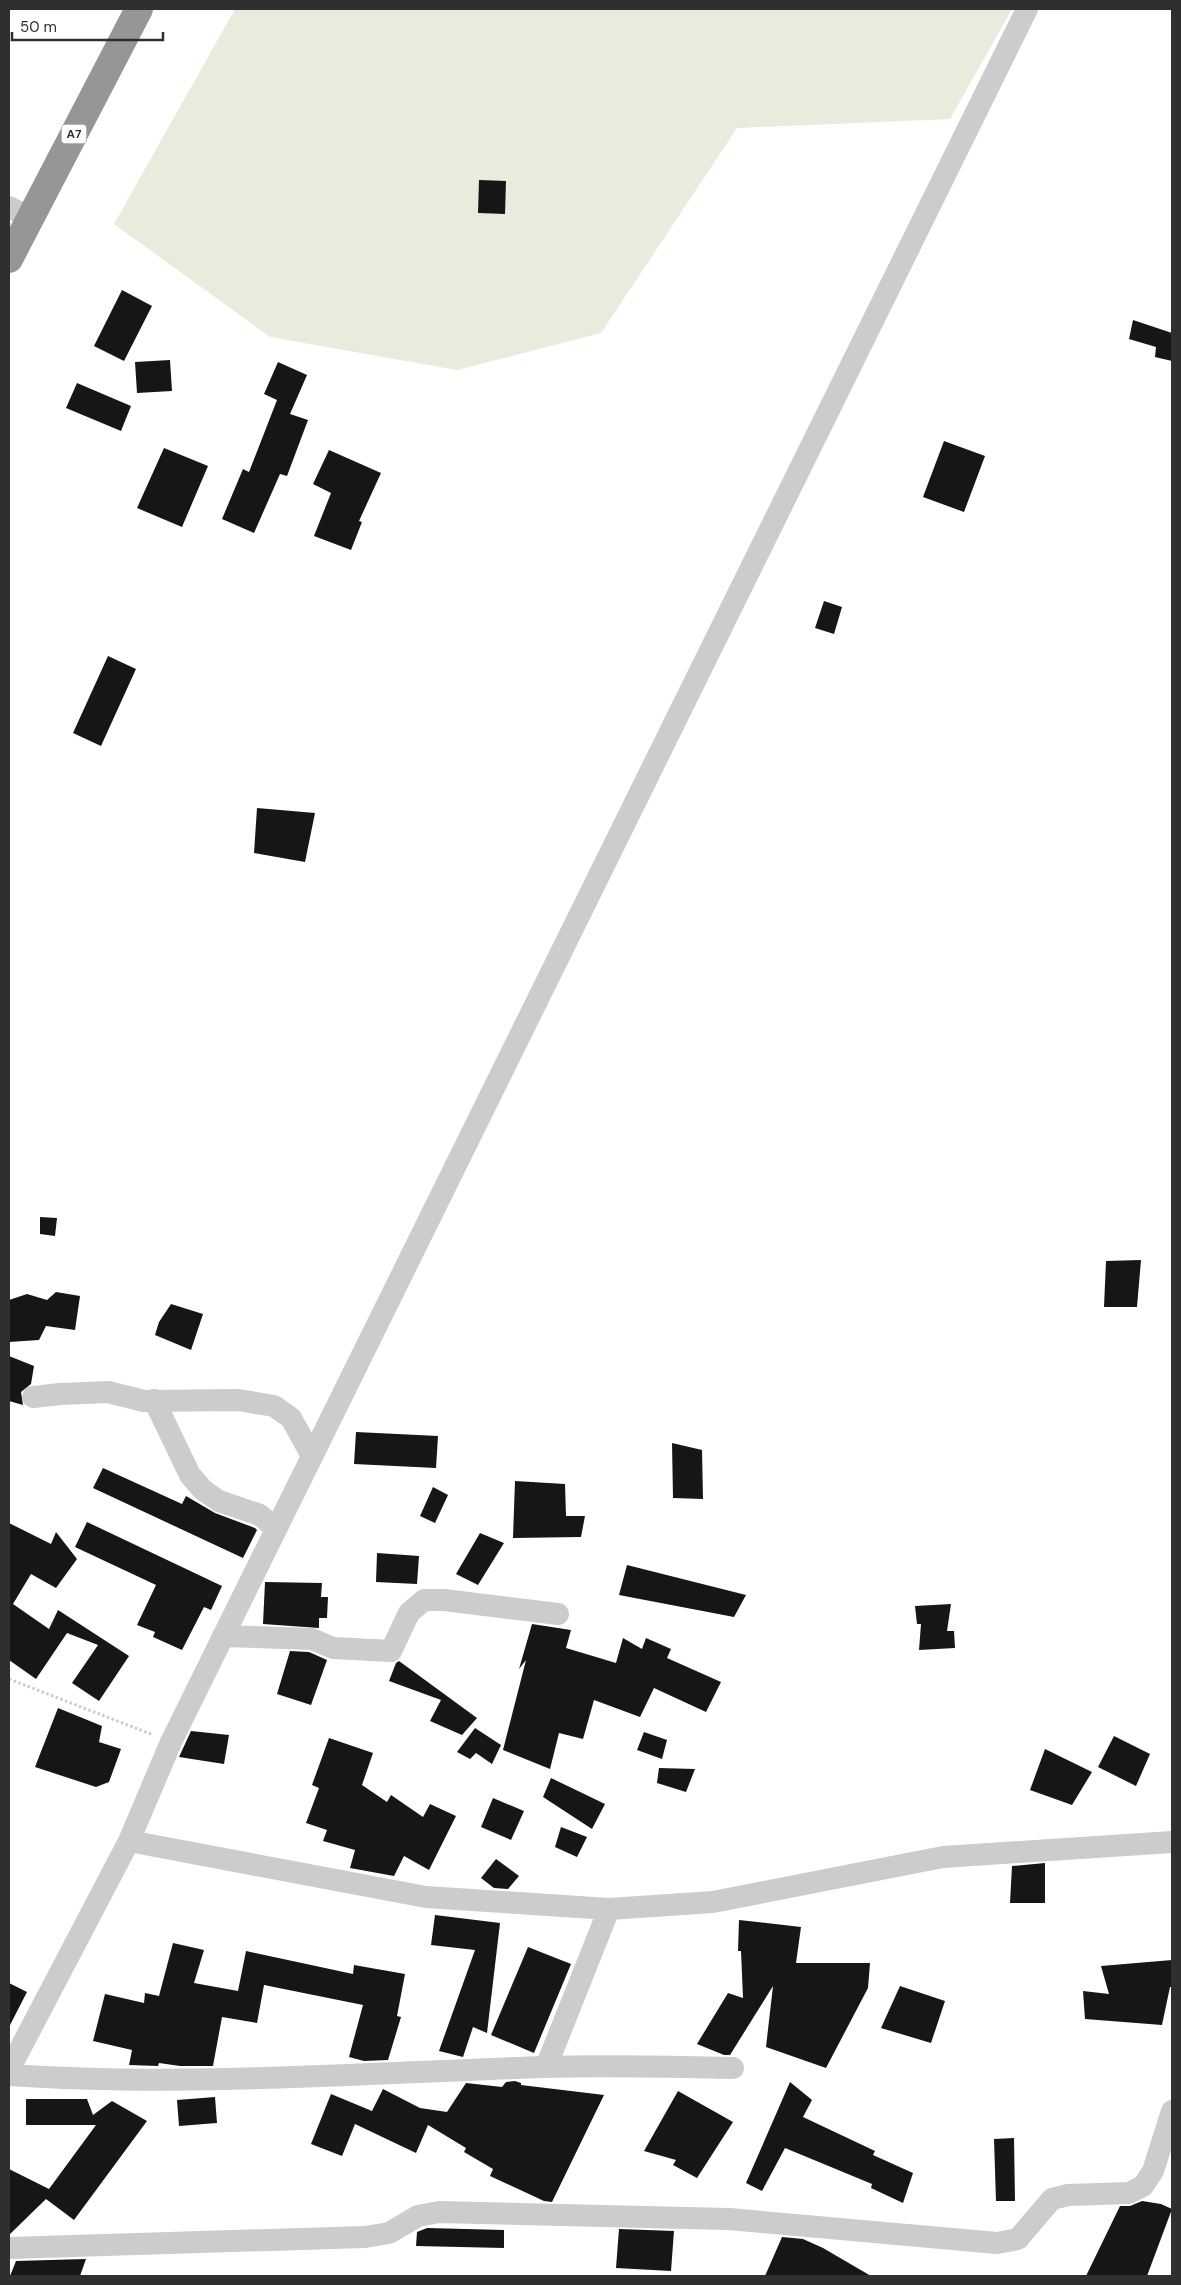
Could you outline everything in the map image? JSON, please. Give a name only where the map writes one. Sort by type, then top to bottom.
[{"type":"highway","name":"A7","points":[[9,259],[19,212],[140,9]]},
{"type":"street","points":[[9,2070],[129,1840],[171,1742],[1027,9]]},
{"type":"street","points":[[32,1397],[108,1392],[144,1401],[238,1400],[274,1406],[292,1418],[312,1456]]},
{"type":"street","points":[[154,1400],[190,1475],[203,1490],[218,1501],[260,1515],[276,1529]]},
{"type":"street","points":[[223,1636],[312,1639],[332,1648],[391,1651],[409,1613],[424,1600],[444,1600],[558,1614]]},
{"type":"street","points":[[129,1840],[426,1897],[609,1909],[713,1902],[943,1857],[1172,1842]]},
{"type":"street","points":[[546,2067],[609,1909]]},
{"type":"street","points":[[9,2075],[92,2080],[326,2076],[546,2067],[733,2068]]},
{"type":"street","points":[[9,2248],[365,2237],[389,2233],[418,2216],[439,2212],[729,2219],[997,2243],[1018,2239],[1052,2199],[1068,2195],[1129,2192],[1143,2186],[1153,2171],[1172,2111]]},
{"type":"path","points":[[9,1679],[171,1742]]},
{"type":"shaded area","points":[[235,9],[1012,9],[950,119],[737,128],[601,333],[457,370],[270,337],[114,224]]},
{"type":"building","points":[[479,180],[506,181],[505,214],[478,213]]},
{"type":"building","points":[[122,290],[152,306],[124,361],[94,346]]},
{"type":"building","points":[[1133,320],[1172,333],[1172,361],[1155,357],[1156,347],[1129,339]]},
{"type":"building","points":[[170,360],[172,391],[137,393],[135,362]]},
{"type":"building","points":[[278,362],[307,375],[290,414],[308,420],[287,476],[280,474],[254,533],[222,519],[243,469],[249,472],[277,400],[264,394]]},
{"type":"building","points":[[77,383],[131,406],[121,431],[66,408]]},
{"type":"building","points":[[944,441],[985,456],[964,512],[923,497]]},
{"type":"building","points":[[164,448],[208,466],[182,527],[137,508]]},
{"type":"building","points":[[329,450],[381,473],[359,521],[362,522],[351,550],[314,536],[331,493],[313,484]]},
{"type":"building","points":[[824,601],[842,607],[834,634],[815,628]]},
{"type":"building","points":[[108,656],[136,669],[101,746],[73,733]]},
{"type":"building","points":[[257,808],[315,813],[305,862],[254,853]]},
{"type":"building","points":[[40,1217],[57,1218],[55,1236],[40,1234]]},
{"type":"building","points":[[1141,1260],[1137,1307],[1104,1307],[1106,1261]]},
{"type":"building","points":[[56,1292],[80,1296],[75,1330],[46,1326],[39,1340],[9,1342],[9,1300],[27,1294],[47,1300]]},
{"type":"building","points":[[171,1304],[203,1314],[191,1350],[155,1335],[159,1322]]},
{"type":"building","points":[[9,1356],[34,1366],[31,1384],[21,1392],[23,1405],[9,1401]]},
{"type":"building","points":[[356,1432],[438,1436],[436,1468],[354,1464]]},
{"type":"building","points":[[672,1443],[702,1450],[703,1499],[673,1498]]},
{"type":"building","points":[[103,1468],[182,1504],[186,1496],[215,1513],[255,1528],[257,1530],[243,1558],[93,1488]]},
{"type":"building","points":[[515,1481],[565,1484],[566,1516],[585,1516],[581,1537],[513,1538]]},
{"type":"building","points":[[433,1487],[448,1495],[435,1523],[420,1516]]},
{"type":"building","points":[[87,1522],[222,1586],[211,1610],[204,1607],[182,1650],[153,1637],[155,1632],[137,1625],[156,1585],[75,1547]]},
{"type":"building","points":[[9,1523],[51,1544],[56,1532],[77,1559],[56,1588],[31,1574],[13,1604],[49,1629],[58,1610],[129,1656],[99,1701],[72,1683],[98,1645],[67,1633],[36,1679],[9,1660]]},
{"type":"building","points":[[480,1533],[504,1543],[478,1585],[456,1574]]},
{"type":"building","points":[[377,1553],[419,1556],[417,1584],[376,1582]]},
{"type":"building","points":[[627,1565],[746,1595],[734,1617],[619,1595]]},
{"type":"building","points":[[265,1582],[322,1583],[321,1597],[328,1597],[327,1618],[319,1618],[319,1628],[263,1624]]},
{"type":"building","points":[[951,1604],[947,1631],[954,1631],[955,1648],[919,1650],[921,1624],[917,1624],[915,1606]]},
{"type":"building","points":[[532,1624],[571,1630],[566,1648],[616,1663],[623,1638],[642,1649],[646,1638],[671,1649],[667,1658],[721,1682],[706,1712],[654,1688],[640,1717],[594,1700],[583,1739],[559,1733],[550,1769],[503,1750],[526,1660],[519,1669]]},
{"type":"building","points":[[290,1651],[309,1652],[327,1660],[311,1705],[277,1694]]},
{"type":"building","points":[[399,1661],[477,1718],[462,1735],[430,1721],[441,1700],[389,1681],[396,1663]]},
{"type":"building","points":[[58,1708],[102,1726],[99,1742],[121,1749],[109,1782],[96,1787],[35,1767]]},
{"type":"building","points":[[475,1728],[501,1745],[492,1764],[476,1753],[470,1759],[457,1752]]},
{"type":"building","points":[[191,1731],[229,1735],[224,1764],[179,1757]]},
{"type":"building","points":[[644,1732],[667,1740],[662,1759],[637,1750]]},
{"type":"building","points":[[1114,1736],[1150,1754],[1136,1786],[1098,1767]]},
{"type":"building","points":[[329,1738],[373,1753],[362,1785],[387,1802],[391,1795],[423,1817],[430,1804],[456,1816],[429,1870],[404,1856],[394,1876],[350,1868],[355,1850],[323,1841],[327,1830],[306,1823],[319,1788],[312,1785]]},
{"type":"building","points":[[1045,1749],[1092,1772],[1072,1805],[1030,1790]]},
{"type":"building","points":[[659,1768],[695,1769],[686,1792],[657,1783]]},
{"type":"building","points":[[551,1778],[605,1804],[592,1829],[543,1797]]},
{"type":"building","points":[[493,1798],[524,1811],[511,1840],[481,1827]]},
{"type":"building","points":[[561,1827],[587,1837],[577,1857],[555,1847]]},
{"type":"building","points":[[496,1859],[519,1876],[508,1889],[494,1888],[481,1878]]},
{"type":"building","points":[[1045,1863],[1045,1903],[1010,1903],[1012,1866]]},
{"type":"building","points":[[435,1915],[500,1923],[487,2033],[473,2027],[463,2057],[439,2051],[475,1950],[431,1945]]},
{"type":"building","points":[[739,1920],[801,1927],[796,1963],[870,1963],[868,1988],[826,2068],[766,2047],[773,1986],[730,2055],[724,2055],[697,2044],[728,1993],[743,1998],[741,1951],[738,1951]]},
{"type":"building","points":[[173,1943],[204,1950],[194,1983],[238,1991],[246,1951],[353,1974],[354,1965],[405,1974],[397,2016],[401,2017],[388,2060],[364,2061],[349,2057],[363,2005],[264,1985],[257,2023],[222,2017],[213,2066],[180,2066],[159,2063],[158,2066],[129,2065],[132,2050],[93,2041],[105,1994],[144,2003],[145,1993],[159,1996]]},
{"type":"building","points":[[528,1947],[571,1964],[534,2053],[491,2035]]},
{"type":"building","points":[[1172,1960],[1172,1987],[1170,1987],[1162,2025],[1085,2019],[1083,1991],[1109,1994],[1101,1966]]},
{"type":"building","points":[[9,1983],[27,1992],[9,2027]]},
{"type":"building","points":[[900,1986],[945,2001],[931,2043],[881,2028]]},
{"type":"building","points":[[515,2081],[521,2083],[521,2085],[604,2095],[552,2202],[544,2201],[490,2176],[493,2169],[464,2152],[466,2148],[428,2125],[416,2153],[355,2124],[342,2156],[311,2144],[331,2094],[372,2111],[383,2089],[420,2108],[447,2112],[466,2083],[502,2087],[506,2082]]},
{"type":"building","points":[[790,2082],[812,2100],[803,2117],[875,2151],[873,2155],[913,2173],[903,2203],[871,2188],[872,2184],[785,2148],[762,2191],[746,2183]]},
{"type":"building","points":[[678,2091],[733,2122],[697,2178],[673,2165],[676,2160],[644,2151]]},
{"type":"building","points":[[215,2097],[217,2123],[179,2126],[177,2100]]},
{"type":"building","points":[[26,2099],[87,2099],[93,2115],[112,2101],[147,2121],[74,2220],[46,2199],[9,2235],[9,2169],[49,2189],[96,2125],[26,2125]]},
{"type":"building","points":[[1014,2138],[1015,2201],[996,2201],[994,2139]]},
{"type":"building","points":[[1142,2201],[1161,2204],[1172,2209],[1147,2276],[1086,2276],[1120,2206],[1130,2206]]},
{"type":"building","points":[[427,2228],[504,2230],[504,2248],[416,2246],[417,2232]]},
{"type":"building","points":[[619,2229],[674,2231],[671,2271],[616,2268]]},
{"type":"building","points":[[782,2237],[803,2239],[823,2248],[871,2276],[765,2276]]},
{"type":"building","points":[[86,2259],[80,2276],[10,2276],[16,2261]]}]
